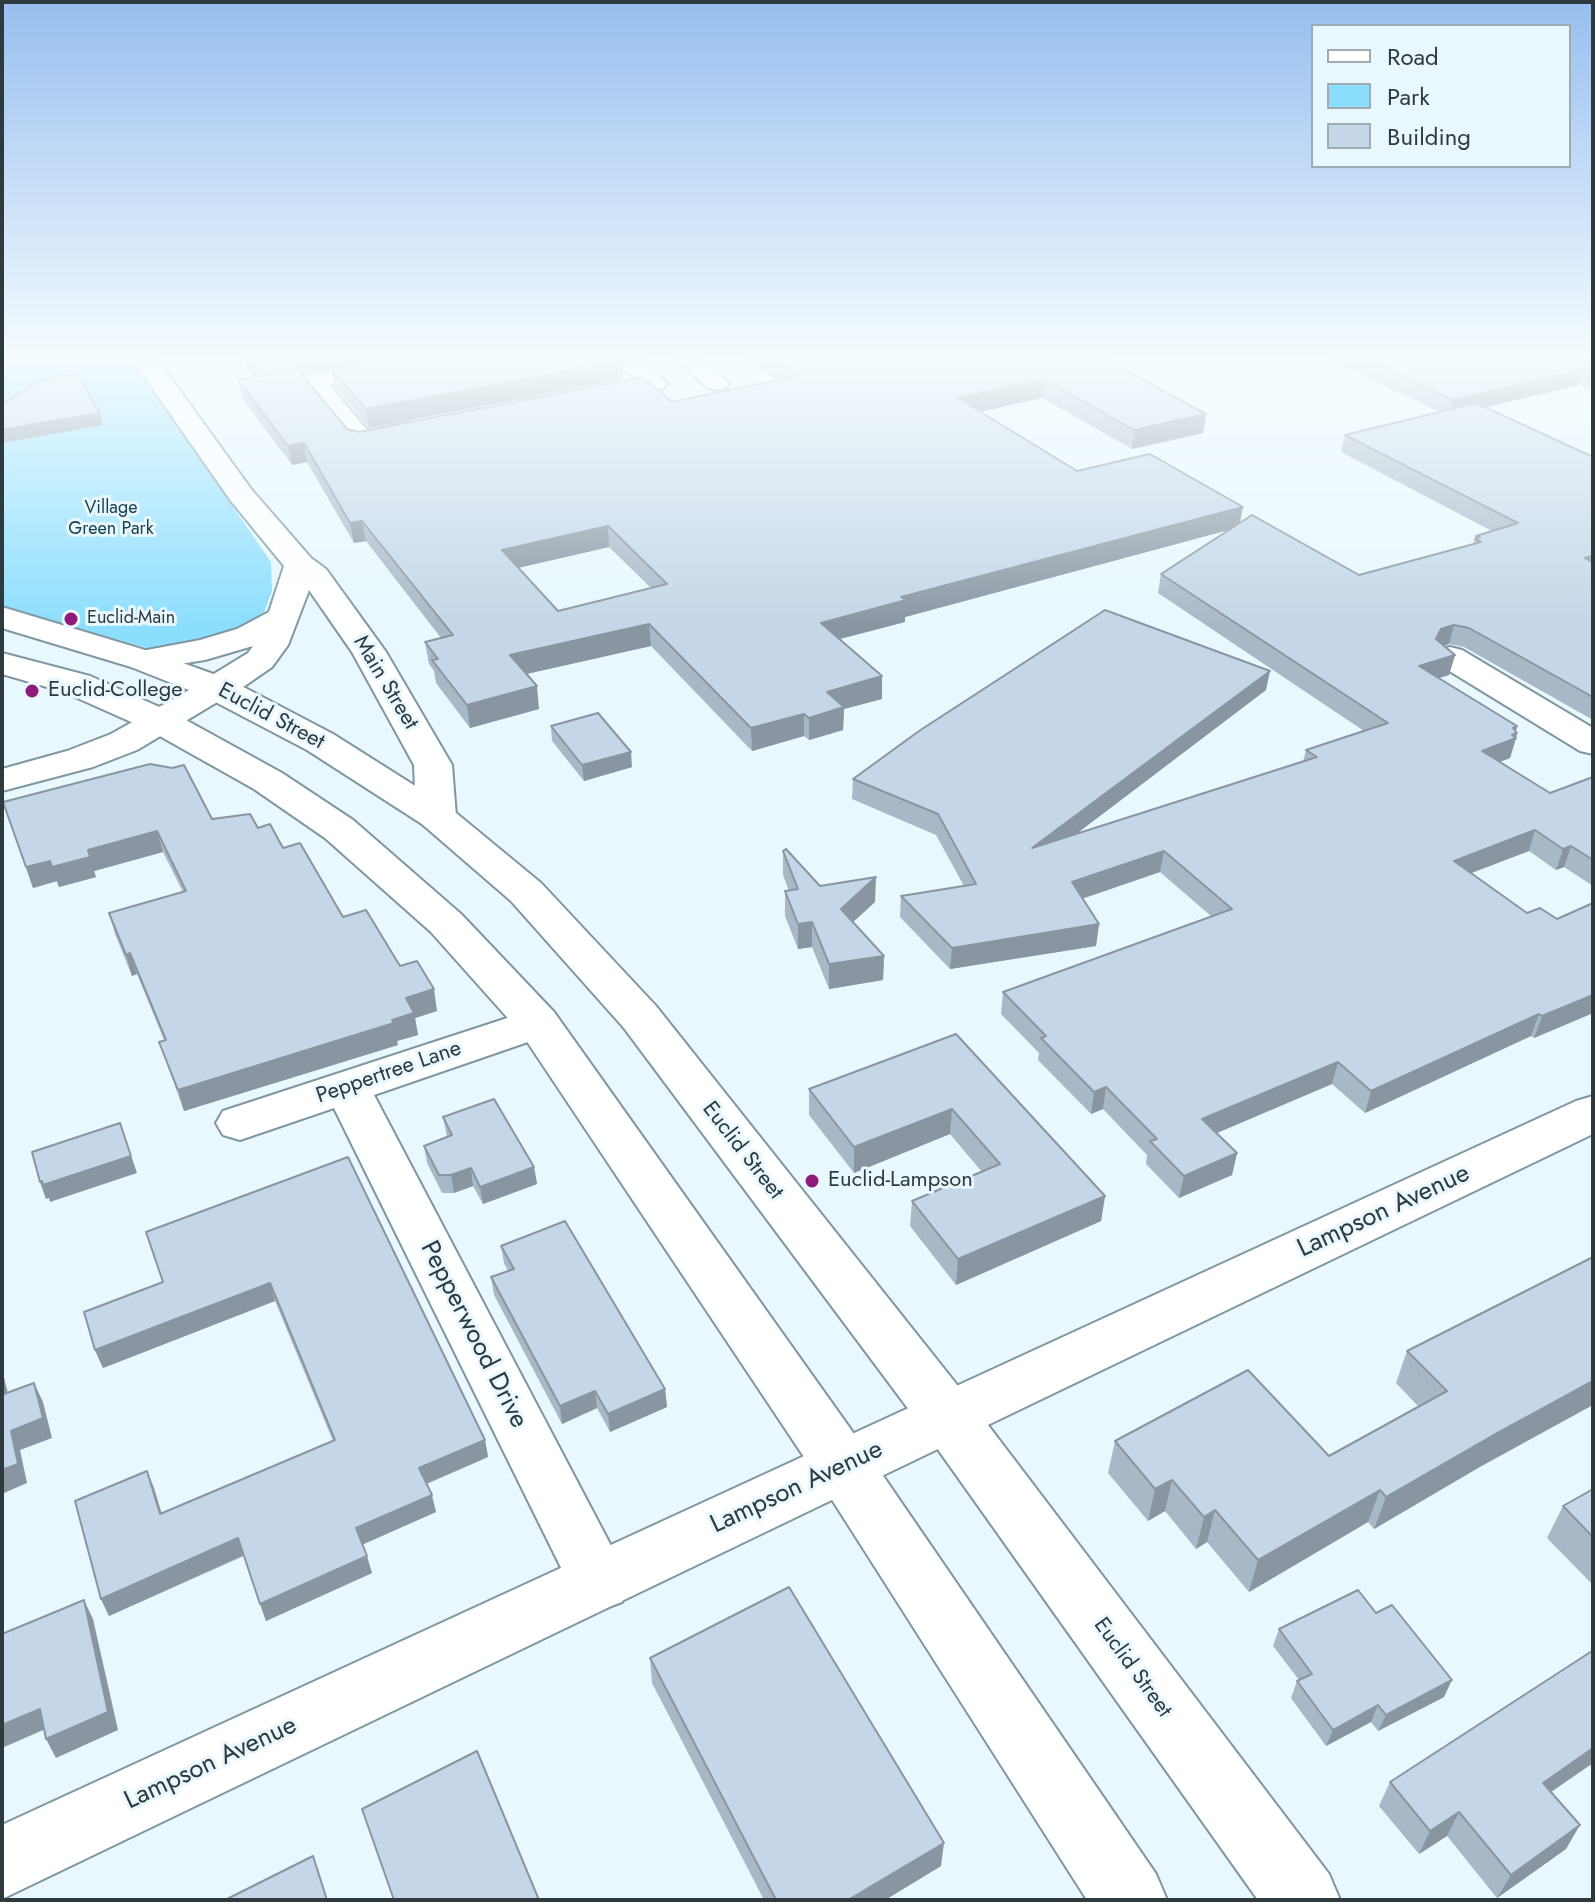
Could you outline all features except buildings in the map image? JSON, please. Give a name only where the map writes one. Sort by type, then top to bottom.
[{"type":"main road","name":"Main Street","points":[[209,448],[241,495],[300,565],[315,576],[369,652],[433,765],[436,816]]},
{"type":"main road","points":[[217,688],[260,660],[284,617],[300,565]]},
{"type":"main road","name":"Euclid Street","points":[[2,617],[143,660],[217,688],[320,742],[436,816],[526,892],[640,1017],[948,1417],[1303,1900]]},
{"type":"main road","points":[[143,660],[205,650],[249,636],[284,617]]},
{"type":"main road","points":[[2,663],[77,684],[162,722],[268,781],[339,829],[446,923],[538,1023],[843,1466],[1130,1900]]},
{"type":"main road","name":"Lampson Avenue","points":[[2,1863],[1593,1113]]},
{"type":"street","points":[[1450,657],[1593,743]]},
{"type":"street","points":[[2,780],[80,759],[124,742],[217,688]]},
{"type":"street","name":"Peppertree Lane","points":[[240,1123],[538,1023]]},
{"type":"street","name":"Pepperwood Drive","points":[[347,1087],[600,1582]]},
{"type":"green space","name":"Village Green Park","points":[[2,448],[192,448],[271,562],[272,591],[263,615],[225,636],[154,650],[2,606]]},
{"type":"place","name":"Euclid-Main","points":[[71,619]]},
{"type":"place","name":"Euclid-College","points":[[32,691]]},
{"type":"place","name":"Euclid-Lampson","points":[[812,1181]]}]
